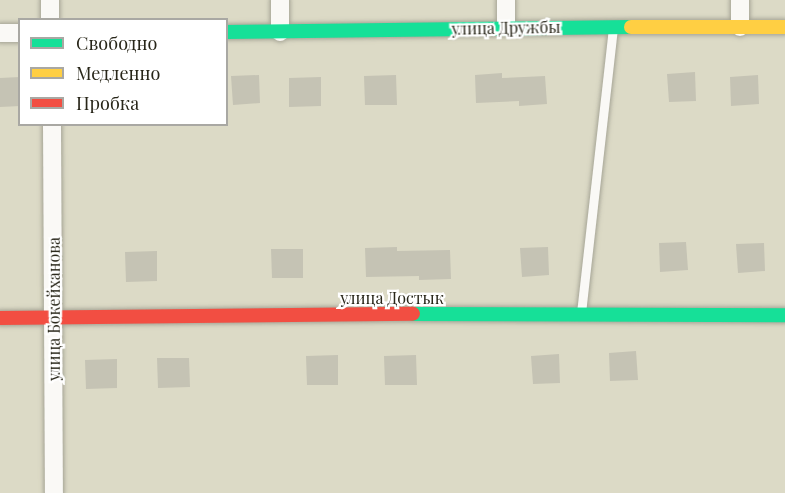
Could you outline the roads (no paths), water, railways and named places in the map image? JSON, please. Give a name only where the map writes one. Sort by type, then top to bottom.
[{"type":"street","points":[[50,0],[51,18]]},
{"type":"street","points":[[280,0],[280,32]]},
{"type":"street","points":[[506,0],[506,27]]},
{"type":"street","points":[[740,0],[740,27]]},
{"type":"street","name":"улица Дружбы","points":[[228,32],[506,27],[785,27]]},
{"type":"street","points":[[0,33],[18,33]]},
{"type":"street","name":"улица Бокейханова","points":[[52,126],[55,317],[54,493]]},
{"type":"street","name":"улица Достык","points":[[0,318],[581,313],[785,315]]},
{"type":"lane","points":[[581,313],[613,27]]}]
